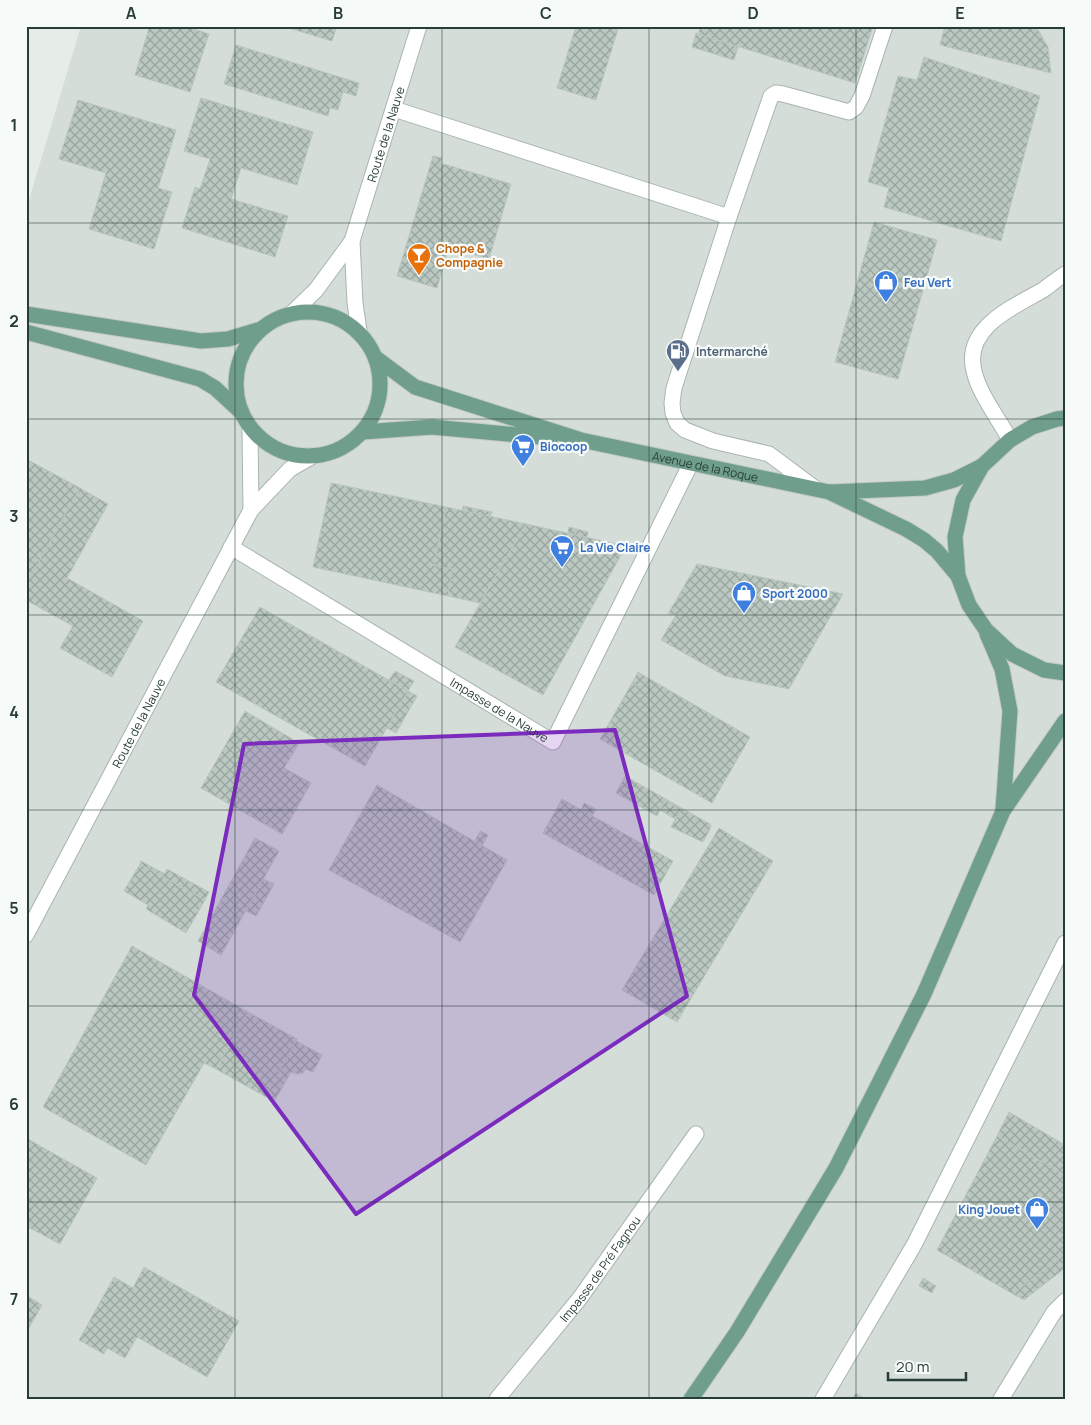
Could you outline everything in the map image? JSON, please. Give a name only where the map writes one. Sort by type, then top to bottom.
[{"type":"main road","points":[[26,314],[201,341],[228,339],[258,330],[274,319],[292,313],[316,312],[339,318],[359,331],[369,344],[376,358],[381,377],[380,397],[374,416],[364,432],[348,445],[330,454],[311,457],[288,454],[267,444],[250,428],[241,412],[236,390],[237,368],[245,348],[258,330]]},
{"type":"main road","points":[[26,332],[200,379],[215,388],[241,412]]},
{"type":"main road","points":[[376,358],[415,387],[581,440]]},
{"type":"main road","points":[[822,491],[925,488],[954,480],[982,466],[1010,440],[1032,426],[1062,416]]},
{"type":"main road","points":[[364,432],[432,427],[581,440]]},
{"type":"main road","name":"Avenue de la Roque","points":[[581,440],[822,491]]},
{"type":"main road","points":[[982,466],[963,500],[955,537],[958,576],[969,605],[986,630],[1002,669],[1010,711],[1003,811]]},
{"type":"main road","points":[[822,491],[906,529],[924,540],[937,551],[958,576]]},
{"type":"main road","points":[[986,630],[1012,654],[1044,670],[1065,673]]},
{"type":"main road","points":[[692,1399],[737,1332],[836,1168],[924,994],[1003,811],[1065,721]]},
{"type":"street","name":"Route de la Nauve","points":[[352,241],[420,26]]},
{"type":"street","points":[[822,491],[769,454],[713,441],[685,430],[677,423],[672,413],[673,396],[678,372],[771,96],[776,93],[783,94],[849,112],[856,107],[862,96],[884,26]]},
{"type":"street","points":[[394,108],[729,217]]},
{"type":"street","points":[[292,313],[316,290],[352,241]]},
{"type":"street","points":[[352,241],[355,303],[359,331]]},
{"type":"street","points":[[1010,440],[980,387],[974,371],[973,353],[978,340],[997,316],[1013,305],[1044,289],[1065,274]]},
{"type":"street","name":"Route de la Nauve","points":[[250,428],[250,510]]},
{"type":"street","name":"Route de la Nauve","points":[[26,936],[250,510],[290,469],[311,457]]},
{"type":"street","name":"Impasse de la Nauve","points":[[231,547],[553,742],[691,463]]},
{"type":"street","points":[[823,1399],[914,1245],[1065,942]]},
{"type":"street","name":"Impasse de Pré Fagnou","points":[[497,1399],[580,1298],[696,1134]]},
{"type":"street","points":[[1001,1399],[1054,1312],[1065,1301]]},
{"type":"highlighted area","points":[[615,730],[687,996],[356,1214],[194,995],[244,744]]},
{"type":"shaded area","points":[[81,26],[1065,26],[1065,1399],[26,1399],[26,210]]},
{"type":"building","points":[[145,26],[184,26],[209,34],[190,92],[135,75],[149,28]]},
{"type":"building","points":[[282,26],[337,26],[332,41]]},
{"type":"building","points":[[576,26],[619,26],[596,100],[557,88]]},
{"type":"building","points":[[701,26],[873,26],[855,83],[698,34]]},
{"type":"building","points":[[945,26],[1030,26],[1037,28],[1048,47],[1051,73],[940,45]]},
{"type":"building","points":[[696,33],[738,47],[734,60],[692,47]]},
{"type":"building","points":[[236,45],[359,83],[356,96],[343,92],[338,110],[330,108],[328,116],[224,84]]},
{"type":"building","points":[[924,57],[1040,96],[1001,241],[884,207],[889,188],[868,182],[898,76],[917,80]]},
{"type":"building","points":[[201,98],[313,132],[297,185],[241,168],[231,199],[288,216],[275,257],[182,228],[195,187],[200,189],[210,159],[184,151]]},
{"type":"building","points":[[78,100],[176,130],[158,188],[172,192],[154,249],[89,229],[106,173],[59,159]]},
{"type":"building","points":[[433,156],[442,158],[440,163],[511,184],[489,259],[449,247],[437,288],[397,276]]},
{"type":"building","name":"Feu Vert","points":[[874,222],[937,240],[898,379],[835,362]]},
{"type":"building","points":[[26,459],[80,488],[26,585]]},
{"type":"building","points":[[331,483],[446,507],[434,565],[452,569],[448,596],[313,567]]},
{"type":"building","points":[[80,488],[108,504],[67,578],[143,621],[112,677],[60,648],[73,626],[26,600],[26,585]]},
{"type":"building","points":[[463,506],[492,512],[490,517],[462,511]]},
{"type":"building","points":[[446,507],[526,524],[480,603],[448,596],[452,569],[434,565]]},
{"type":"building","points":[[526,524],[626,546],[543,695],[455,647]]},
{"type":"building","points":[[569,527],[588,532],[587,537],[568,533]]},
{"type":"building","points":[[697,564],[843,594],[789,689],[725,676],[661,640],[676,615],[668,614]]},
{"type":"building","points":[[260,607],[408,691],[365,766],[216,682]]},
{"type":"building","points":[[395,671],[414,681],[408,691],[389,680]]},
{"type":"building","points":[[638,672],[648,678],[641,688],[632,683]]},
{"type":"building","points":[[648,678],[750,737],[712,803],[600,739],[632,683],[641,688]]},
{"type":"building","points":[[408,691],[417,696],[396,733],[387,728]]},
{"type":"building","points":[[245,711],[299,743],[284,768],[311,783],[282,834],[201,788]]},
{"type":"building","points":[[625,776],[710,824],[711,827],[703,842],[671,827],[681,809],[665,800],[657,816],[616,793]]},
{"type":"building","points":[[377,785],[507,860],[460,942],[329,870]]},
{"type":"building","points":[[562,799],[673,861],[654,895],[543,833]]},
{"type":"building","points":[[665,800],[681,809],[675,819],[660,810]]},
{"type":"building","points":[[584,803],[596,809],[592,816],[581,810]]},
{"type":"building","points":[[719,828],[773,861],[677,1022],[622,990]]},
{"type":"building","points":[[480,831],[488,835],[482,846],[475,841]]},
{"type":"building","points":[[255,838],[279,851],[221,955],[198,941]]},
{"type":"building","points":[[141,861],[165,874],[167,869],[209,892],[205,900],[140,864]]},
{"type":"building","points":[[140,864],[205,900],[186,933],[146,909],[148,905],[124,891]]},
{"type":"building","points":[[263,879],[274,884],[256,916],[246,911]]},
{"type":"building","points":[[132,946],[248,1012],[216,1069],[204,1063],[146,1165],[43,1107]]},
{"type":"building","points":[[248,1012],[297,1039],[266,1097],[216,1069]]},
{"type":"building","points":[[296,1041],[322,1055],[313,1072],[305,1069],[303,1073],[296,1074],[291,1072],[275,1100],[266,1096]]},
{"type":"building","points":[[1009,1112],[1065,1145],[1065,1175],[997,1136]]},
{"type":"building","points":[[997,1136],[1065,1175],[1065,1253],[1013,1294],[937,1250]]},
{"type":"building","points":[[26,1138],[97,1178],[60,1244],[26,1226]]},
{"type":"building","points":[[1065,1253],[1065,1268],[1024,1300],[1013,1294]]},
{"type":"building","points":[[144,1267],[239,1321],[207,1377],[137,1337],[125,1358],[107,1348],[104,1354],[79,1340],[114,1277],[133,1288]]},
{"type":"building","points":[[923,1278],[936,1286],[932,1293],[919,1286]]},
{"type":"building","points":[[26,1295],[42,1305],[26,1333]]},
{"type":"building","points":[[856,1393],[865,1399],[852,1399]]},
{"type":"place","name":"Chope & Compagnie","points":[[419,276]]},
{"type":"place","name":"Feu Vert","points":[[886,303]]},
{"type":"place","name":"Intermarché","points":[[678,372]]},
{"type":"place","name":"Biocoop","points":[[523,467]]},
{"type":"place","name":"La Vie Claire","points":[[562,568]]},
{"type":"place","name":"Sport 2000","points":[[744,614]]},
{"type":"place","name":"King Jouet","points":[[1037,1230]]}]
